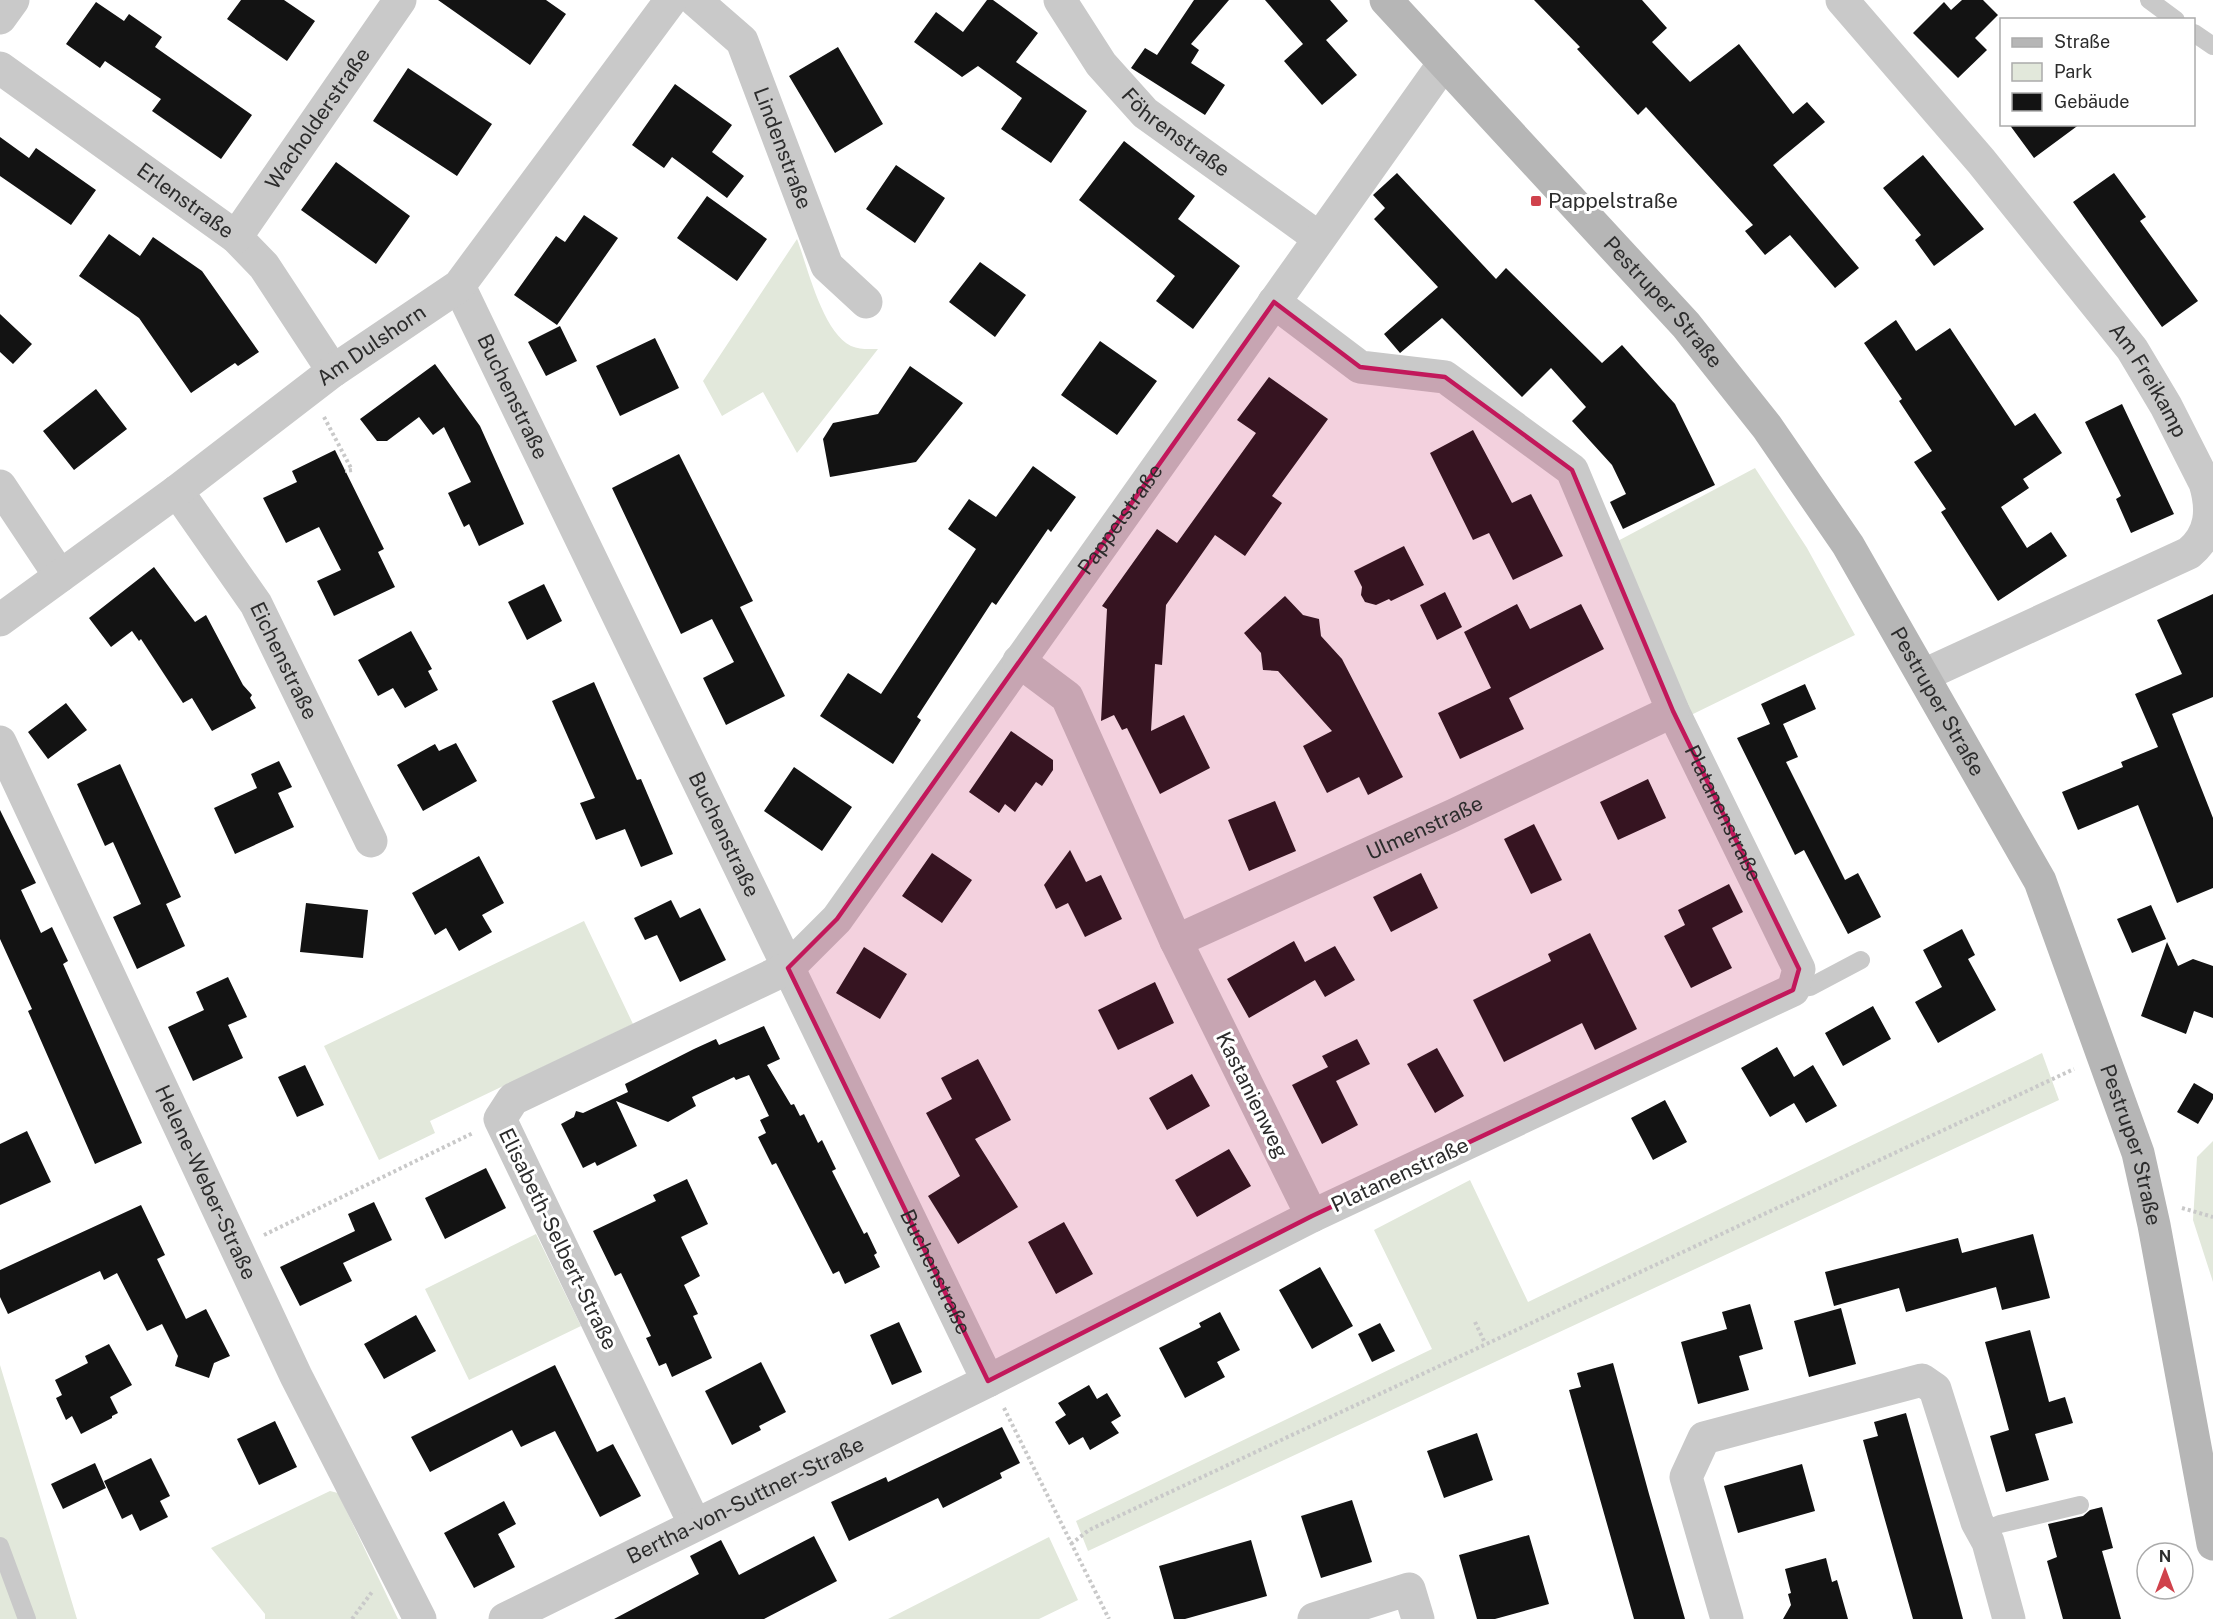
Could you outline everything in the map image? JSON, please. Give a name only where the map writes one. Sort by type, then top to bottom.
[{"type":"street","points":[[0,18],[13,0]]},
{"type":"street","name":"Wacholderstraße","points":[[236,237],[400,0]]},
{"type":"street","name":"Am Dulshorn","points":[[0,620],[177,491],[333,371],[459,286],[671,0]]},
{"type":"street","name":"Lindenstraße","points":[[695,0],[742,41],[827,266],[866,302]]},
{"type":"street","name":"Föhrenstraße","points":[[1060,0],[1101,64],[1145,113],[1319,238]]},
{"type":"street","name":"Pestruper Straße","points":[[1386,0],[1686,325],[1767,427],[1848,545],[2040,881],[2138,1153],[2213,1544]]},
{"type":"street","name":"Am Freikamp","points":[[1842,0],[1981,161],[2132,349],[2166,406],[2200,473],[2211,495],[2213,509],[2206,535],[2189,553],[1924,675]]},
{"type":"street","name":"Pappelstraße","points":[[788,968],[837,919],[1444,63]]},
{"type":"street","name":"Erlenstraße","points":[[0,68],[236,237],[264,266],[333,371]]},
{"type":"street","name":"Buchenstraße","points":[[459,286],[988,1381]]},
{"type":"street","name":"Platanenstraße","points":[[1274,302],[1360,367],[1445,377],[1572,470],[1673,711],[1800,969],[1793,990],[1312,1216]]},
{"type":"street","points":[[0,486],[60,576]]},
{"type":"street","name":"Eichenstraße","points":[[177,491],[256,604],[371,841]]},
{"type":"street","name":"Kastanienweg","points":[[1019,661],[1067,697],[1176,941],[1312,1216]]},
{"type":"street","name":"Ulmenstraße","points":[[1176,941],[1455,815],[1673,711]]},
{"type":"street","name":"Helene-Weber-Straße","points":[[0,742],[296,1376],[420,1619]]},
{"type":"street","name":"Elisabeth-Selbert-Straße","points":[[695,1525],[500,1119],[513,1099],[788,968]]},
{"type":"street","points":[[988,1381],[1312,1216]]},
{"type":"street","points":[[1726,1619],[1686,1477],[1704,1438],[1922,1380],[1935,1389],[1977,1522],[1989,1542],[2008,1619]]},
{"type":"street","name":"Bertha-von-Suttner-Straße","points":[[505,1619],[988,1381]]},
{"type":"street","points":[[1314,1619],[1409,1589],[1418,1619]]},
{"type":"lane","points":[[2149,0],[2173,18]]},
{"type":"lane","points":[[2195,34],[2213,46]]},
{"type":"lane","points":[[1793,990],[1810,987],[1861,960]]},
{"type":"lane","points":[[1983,1531],[2000,1524],[2080,1505]]},
{"type":"lane","points":[[0,1546],[27,1619]]},
{"type":"path","points":[[304,394],[319,408],[352,470],[345,471]]},
{"type":"path","points":[[1071,1544],[1089,1530],[2104,1054]]},
{"type":"path","points":[[237,1250],[500,1119]]},
{"type":"path","points":[[2178,1206],[2213,1216]]},
{"type":"path","points":[[1475,1322],[1485,1343]]},
{"type":"path","points":[[988,1381],[1011,1419],[1109,1619]]},
{"type":"highlighted area","points":[[1274,302],[1360,367],[1445,377],[1572,470],[1673,711],[1799,969],[1793,990],[1312,1216],[988,1381],[788,968],[837,919]]},
{"type":"green space","points":[[797,239],[817,298],[832,327],[851,346],[861,349],[878,349],[797,453],[763,392],[722,416],[703,381]]},
{"type":"green space","points":[[1755,468],[1807,548],[1855,635],[1691,715],[1614,543]]},
{"type":"green space","points":[[584,921],[633,1024],[430,1121],[435,1133],[379,1160],[324,1046]]},
{"type":"green space","points":[[2042,1053],[2059,1100],[1088,1551],[1076,1521],[1432,1349],[1374,1230],[1470,1180],[1528,1302]]},
{"type":"green space","points":[[2213,1141],[2213,1282],[2193,1220],[2197,1157]]},
{"type":"green space","points":[[536,1234],[581,1326],[469,1380],[425,1289]]},
{"type":"green space","points":[[0,1365],[77,1619],[0,1619]]},
{"type":"green space","points":[[330,1491],[338,1493],[398,1619],[265,1619],[265,1614],[211,1548]]},
{"type":"green space","points":[[1049,1537],[1078,1600],[1039,1619],[888,1619]]},
{"type":"building","points":[[241,0],[284,0],[315,21],[287,61],[227,19]]},
{"type":"building","points":[[438,0],[546,0],[566,14],[530,65]]},
{"type":"building","points":[[987,0],[993,0],[1038,33],[1016,62],[1087,111],[1051,163],[1001,129],[1022,98],[978,66],[962,77],[914,42],[936,12],[963,32]]},
{"type":"building","points":[[1194,0],[1229,0],[1191,44],[1199,50],[1191,63],[1225,85],[1205,115],[1131,68],[1145,48],[1157,55]]},
{"type":"building","points":[[1265,0],[1330,0],[1348,21],[1326,40],[1357,75],[1322,105],[1284,61],[1303,44]]},
{"type":"building","points":[[1534,0],[1642,0],[1667,28],[1652,42],[1690,82],[1739,44],[1793,114],[1807,102],[1825,122],[1773,165],[1859,268],[1835,288],[1790,235],[1765,255],[1745,231],[1753,225],[1646,107],[1638,115],[1577,49],[1580,47]]},
{"type":"building","points":[[1962,0],[1983,0],[1998,15],[1975,38],[1987,50],[1958,78],[1913,33],[1944,2],[1951,10]]},
{"type":"building","points":[[96,2],[124,21],[129,14],[162,37],[155,47],[252,115],[221,159],[152,111],[161,99],[105,61],[100,68],[66,44]]},
{"type":"building","points":[[838,47],[883,124],[835,153],[789,76]]},
{"type":"building","points":[[408,68],[492,124],[457,176],[373,121]]},
{"type":"building","points":[[675,84],[732,125],[712,152],[744,176],[727,198],[672,157],[664,168],[632,145]]},
{"type":"building","points":[[2010,126],[2077,126],[2034,158]]},
{"type":"building","points":[[0,137],[29,158],[36,148],[96,190],[71,225],[0,176]]},
{"type":"building","points":[[1124,141],[1195,196],[1178,219],[1240,266],[1193,329],[1156,301],[1175,276],[1079,200]]},
{"type":"building","points":[[1923,155],[1984,229],[1934,266],[1915,240],[1921,235],[1883,188]]},
{"type":"building","points":[[336,162],[410,216],[376,264],[301,210]]},
{"type":"building","points":[[896,165],[945,198],[915,243],[866,209]]},
{"type":"building","points":[[1397,173],[1496,279],[1506,268],[1602,363],[1622,345],[1675,404],[1715,485],[1623,529],[1610,502],[1626,494],[1612,465],[1572,421],[1586,407],[1551,368],[1522,397],[1442,318],[1400,353],[1384,334],[1438,287],[1374,219],[1385,208],[1373,195]]},
{"type":"building","points":[[2114,173],[2146,217],[2140,221],[2198,301],[2162,327],[2073,202]]},
{"type":"building","points":[[707,196],[767,239],[737,281],[677,238]]},
{"type":"building","points":[[584,215],[618,238],[557,325],[514,295],[556,236],[565,242]]},
{"type":"building","points":[[109,234],[140,256],[153,237],[202,271],[259,352],[238,366],[235,363],[191,393],[139,318],[79,276]]},
{"type":"building","points":[[980,262],[1026,295],[995,337],[949,302]]},
{"type":"building","points":[[0,314],[32,344],[13,364],[0,352]]},
{"type":"building","points":[[1896,320],[1916,351],[1950,328],[2015,426],[2035,413],[2062,453],[2023,479],[2029,488],[2001,507],[2027,548],[2051,532],[2067,556],[1998,601],[1941,512],[1946,509],[1914,462],[1932,451],[1899,401],[1902,399],[1864,343]]},
{"type":"building","points":[[560,326],[577,361],[546,376],[528,342]]},
{"type":"building","points":[[655,338],[679,388],[620,416],[596,366]]},
{"type":"building","points":[[1100,341],[1157,381],[1117,435],[1061,395]]},
{"type":"building","points":[[435,364],[480,426],[524,524],[479,546],[469,524],[464,527],[448,493],[471,482],[444,427],[433,435],[419,417],[387,441],[377,441],[360,419]]},
{"type":"building","points":[[910,366],[963,403],[916,462],[830,477],[823,439],[833,423],[878,414]]},
{"type":"building","points":[[1269,377],[1328,419],[1272,496],[1282,503],[1245,556],[1215,535],[1166,605],[1162,665],[1155,664],[1151,731],[1184,715],[1210,768],[1160,794],[1127,728],[1122,730],[1114,715],[1101,721],[1107,609],[1102,606],[1157,529],[1177,543],[1256,433],[1237,420]]},
{"type":"building","points":[[96,389],[127,429],[74,470],[43,431]]},
{"type":"building","points":[[2122,404],[2174,514],[2131,533],[2116,499],[2121,496],[2085,422]]},
{"type":"building","points":[[1473,430],[1512,503],[1531,494],[1563,556],[1513,580],[1489,533],[1473,540],[1430,453]]},
{"type":"building","points":[[335,450],[384,549],[378,552],[395,587],[334,616],[317,581],[341,570],[319,527],[286,543],[263,498],[297,482],[292,471]]},
{"type":"building","points":[[679,454],[753,601],[740,607],[785,696],[726,725],[703,678],[734,662],[712,619],[681,634],[612,488]]},
{"type":"building","points":[[1033,466],[1076,497],[1051,532],[1048,529],[996,605],[992,602],[917,717],[921,720],[893,764],[820,716],[848,673],[881,694],[976,549],[948,529],[969,499],[996,517]]},
{"type":"building","points":[[1404,546],[1424,585],[1391,601],[1389,599],[1376,605],[1365,602],[1361,595],[1362,587],[1354,571]]},
{"type":"building","points":[[154,567],[195,622],[206,615],[243,685],[252,695],[250,698],[256,708],[212,731],[192,698],[183,703],[141,639],[139,641],[132,631],[111,647],[89,618]]},
{"type":"building","points":[[544,584],[562,621],[527,640],[508,602]]},
{"type":"building","points":[[1445,592],[1462,627],[1437,640],[1420,605]]},
{"type":"building","points":[[2213,594],[2213,697],[2172,714],[2213,818],[2213,888],[2177,903],[2138,805],[2078,830],[2062,792],[2123,767],[2121,762],[2158,747],[2135,694],[2182,674],[2157,620]]},
{"type":"building","points":[[1285,596],[1303,615],[1319,619],[1321,636],[1342,659],[1403,777],[1368,795],[1359,777],[1327,793],[1303,746],[1332,731],[1278,671],[1263,670],[1261,653],[1244,633]]},
{"type":"building","points":[[1517,604],[1530,629],[1581,604],[1604,649],[1509,698],[1524,729],[1460,759],[1438,713],[1491,688],[1464,632]]},
{"type":"building","points":[[411,631],[432,669],[428,671],[438,690],[405,708],[393,688],[378,696],[358,660]]},
{"type":"building","points":[[594,682],[637,780],[641,779],[673,854],[641,867],[625,829],[596,840],[580,803],[595,798],[552,701]]},
{"type":"building","points":[[1805,684],[1816,709],[1783,724],[1798,757],[1786,762],[1845,880],[1858,873],[1881,917],[1848,934],[1804,850],[1795,855],[1737,738],[1770,724],[1761,704]]},
{"type":"building","points":[[66,703],[87,730],[48,759],[28,732]]},
{"type":"building","points":[[1011,731],[1053,760],[1053,770],[1042,786],[1036,782],[1015,812],[1005,804],[999,813],[969,792]]},
{"type":"building","points":[[456,743],[477,781],[423,811],[397,765],[435,744],[439,751]]},
{"type":"building","points":[[279,761],[292,787],[278,793],[294,827],[235,854],[214,808],[257,788],[251,774]]},
{"type":"building","points":[[120,764],[181,897],[166,904],[185,946],[137,969],[113,917],[141,904],[113,842],[105,846],[77,784]]},
{"type":"building","points":[[794,767],[852,807],[822,851],[764,811]]},
{"type":"building","points":[[1648,779],[1666,818],[1618,840],[1600,802]]},
{"type":"building","points":[[1275,801],[1296,851],[1249,871],[1228,820]]},
{"type":"building","points":[[0,810],[36,883],[21,890],[41,933],[52,927],[68,961],[63,964],[142,1143],[95,1164],[28,1011],[32,1009],[0,939]]},
{"type":"building","points":[[1534,824],[1562,880],[1531,894],[1504,839]]},
{"type":"building","points":[[1070,850],[1086,882],[1101,875],[1122,919],[1085,937],[1068,903],[1056,909],[1044,885]]},
{"type":"building","points":[[932,853],[972,880],[942,923],[902,896]]},
{"type":"building","points":[[479,856],[504,903],[482,915],[492,932],[459,951],[446,928],[435,935],[412,893]]},
{"type":"building","points":[[1421,873],[1438,908],[1391,932],[1373,897]]},
{"type":"building","points":[[1729,884],[1743,912],[1712,928],[1732,968],[1691,988],[1664,936],[1685,925],[1678,910]]},
{"type":"building","points":[[671,900],[680,918],[700,908],[726,960],[680,982],[657,935],[645,940],[634,918]]},
{"type":"building","points":[[306,903],[368,910],[363,958],[300,952]]},
{"type":"building","points":[[2151,905],[2166,939],[2132,953],[2117,919]]},
{"type":"building","points":[[1962,929],[1975,955],[1968,959],[1996,1010],[1938,1043],[1915,1002],[1942,987],[1923,950]]},
{"type":"building","points":[[1590,933],[1637,1029],[1595,1050],[1582,1023],[1504,1062],[1473,1000],[1551,961],[1548,954]]},
{"type":"building","points":[[1294,941],[1305,962],[1335,946],[1355,980],[1325,997],[1315,980],[1249,1018],[1227,979]]},
{"type":"building","points":[[2167,942],[2178,966],[2193,959],[2213,966],[2213,1018],[2194,1011],[2186,1034],[2141,1016]]},
{"type":"building","points":[[864,947],[907,974],[880,1019],[836,993]]},
{"type":"building","points":[[228,977],[247,1017],[228,1025],[243,1058],[193,1081],[168,1027],[204,1010],[196,992]]},
{"type":"building","points":[[1155,982],[1174,1023],[1118,1050],[1098,1010]]},
{"type":"building","points":[[1873,1006],[1891,1039],[1843,1066],[1825,1033]]},
{"type":"building","points":[[764,1026],[780,1059],[767,1065],[791,1105],[794,1104],[800,1116],[804,1114],[818,1143],[822,1140],[836,1169],[832,1171],[864,1234],[867,1232],[877,1253],[874,1255],[880,1267],[845,1284],[839,1271],[833,1274],[776,1163],[772,1165],[758,1137],[766,1133],[760,1120],[769,1116],[749,1075],[736,1080],[734,1077],[692,1097],[696,1106],[668,1122],[616,1101],[637,1146],[597,1166],[595,1162],[583,1168],[561,1124],[574,1117],[576,1111],[583,1113],[628,1092],[625,1084],[694,1049],[716,1039],[719,1045]]},
{"type":"building","points":[[1357,1039],[1370,1064],[1336,1081],[1358,1125],[1322,1144],[1292,1085],[1328,1067],[1322,1056]]},
{"type":"building","points":[[1777,1047],[1794,1077],[1813,1065],[1837,1106],[1806,1123],[1794,1103],[1770,1117],[1741,1068]]},
{"type":"building","points":[[1437,1048],[1464,1096],[1435,1113],[1407,1064]]},
{"type":"building","points":[[978,1059],[1011,1120],[975,1139],[1018,1207],[958,1244],[928,1196],[960,1176],[926,1113],[952,1099],[941,1078]]},
{"type":"building","points":[[305,1065],[324,1105],[297,1117],[278,1077]]},
{"type":"building","points":[[1192,1074],[1210,1106],[1167,1130],[1149,1098]]},
{"type":"building","points":[[2194,1083],[2213,1094],[2213,1099],[2198,1124],[2177,1112]]},
{"type":"building","points":[[1665,1100],[1687,1142],[1653,1160],[1631,1118]]},
{"type":"building","points":[[27,1131],[51,1182],[0,1205],[0,1144]]},
{"type":"building","points":[[1229,1149],[1251,1186],[1197,1217],[1175,1180]]},
{"type":"building","points":[[486,1168],[506,1208],[445,1239],[425,1198]]},
{"type":"building","points":[[687,1179],[708,1224],[681,1237],[700,1276],[684,1285],[698,1314],[693,1316],[712,1358],[672,1377],[666,1363],[659,1366],[646,1338],[651,1336],[621,1273],[615,1276],[593,1231],[656,1201],[653,1195]]},
{"type":"building","points":[[374,1202],[392,1240],[343,1263],[352,1281],[300,1306],[280,1267],[355,1231],[348,1214]]},
{"type":"building","points":[[141,1205],[165,1255],[157,1259],[186,1319],[206,1309],[230,1356],[214,1363],[209,1378],[175,1366],[178,1356],[162,1324],[147,1331],[117,1273],[104,1280],[100,1271],[8,1314],[0,1297],[0,1270]]},
{"type":"building","points":[[1064,1222],[1093,1274],[1056,1294],[1028,1242]]},
{"type":"building","points":[[2033,1234],[2050,1298],[2002,1310],[1996,1287],[1906,1312],[1899,1288],[1834,1306],[1825,1272],[1958,1238],[1962,1253]]},
{"type":"building","points":[[1320,1267],[1353,1326],[1312,1349],[1279,1290]]},
{"type":"building","points":[[1750,1304],[1763,1349],[1739,1356],[1749,1390],[1698,1404],[1681,1342],[1727,1329],[1722,1312]]},
{"type":"building","points":[[1841,1308],[1856,1364],[1809,1377],[1794,1321]]},
{"type":"building","points":[[1220,1312],[1240,1350],[1217,1362],[1225,1377],[1185,1398],[1159,1348],[1201,1327],[1199,1323]]},
{"type":"building","points":[[416,1315],[436,1351],[384,1379],[364,1344]]},
{"type":"building","points":[[899,1322],[922,1372],[892,1385],[870,1335]]},
{"type":"building","points":[[1380,1323],[1395,1351],[1372,1362],[1358,1334]]},
{"type":"building","points":[[2030,1330],[2049,1402],[2065,1397],[2073,1423],[2035,1434],[2049,1480],[2006,1492],[1990,1436],[2009,1430],[1985,1342]]},
{"type":"building","points":[[109,1344],[132,1385],[110,1397],[118,1413],[81,1434],[72,1416],[66,1420],[56,1398],[62,1395],[55,1380],[88,1363],[85,1356]]},
{"type":"building","points":[[761,1362],[786,1412],[759,1426],[761,1430],[732,1445],[705,1391]]},
{"type":"building","points":[[1613,1363],[1685,1619],[1634,1619],[1569,1390],[1581,1387],[1577,1373]]},
{"type":"building","points":[[555,1365],[597,1452],[613,1444],[641,1496],[600,1517],[555,1431],[521,1447],[512,1430],[430,1472],[411,1437]]},
{"type":"building","points":[[1089,1385],[1097,1399],[1107,1393],[1121,1416],[1111,1422],[1119,1433],[1090,1450],[1083,1437],[1069,1445],[1055,1422],[1066,1415],[1058,1403]]},
{"type":"building","points":[[1906,1413],[1963,1619],[1913,1619],[1881,1506],[1863,1440],[1878,1436],[1874,1422]]},
{"type":"building","points":[[275,1421],[297,1467],[259,1485],[237,1439]]},
{"type":"building","points":[[1002,1427],[1020,1463],[1000,1473],[1002,1478],[943,1508],[938,1498],[849,1541],[831,1502],[886,1477],[888,1482]]},
{"type":"building","points":[[1477,1433],[1493,1480],[1444,1498],[1427,1451]]},
{"type":"building","points":[[151,1458],[170,1496],[160,1501],[168,1517],[140,1531],[132,1514],[122,1519],[104,1481]]},
{"type":"building","points":[[95,1463],[106,1488],[63,1509],[51,1484]]},
{"type":"building","points":[[1802,1464],[1815,1511],[1738,1533],[1724,1486]]},
{"type":"building","points":[[1352,1500],[1372,1562],[1321,1578],[1301,1516]]},
{"type":"building","points":[[504,1501],[516,1524],[498,1534],[515,1567],[474,1588],[444,1533]]},
{"type":"building","points":[[2102,1507],[2113,1548],[2102,1551],[2121,1619],[2063,1619],[2047,1561],[2057,1557],[2048,1524],[2083,1516],[2090,1510]]},
{"type":"building","points":[[1529,1535],[1549,1604],[1495,1619],[1477,1619],[1459,1555]]},
{"type":"building","points":[[814,1536],[837,1581],[764,1619],[614,1619],[699,1574],[690,1556],[721,1540],[739,1575]]},
{"type":"building","points":[[1251,1540],[1267,1596],[1185,1619],[1174,1619],[1159,1566]]},
{"type":"building","points":[[1826,1558],[1832,1582],[1837,1580],[1848,1619],[1783,1619],[1791,1605],[1788,1594],[1791,1593],[1785,1569]]},
{"type":"place","name":"Pappelstraße","points":[[1536,201]]}]
